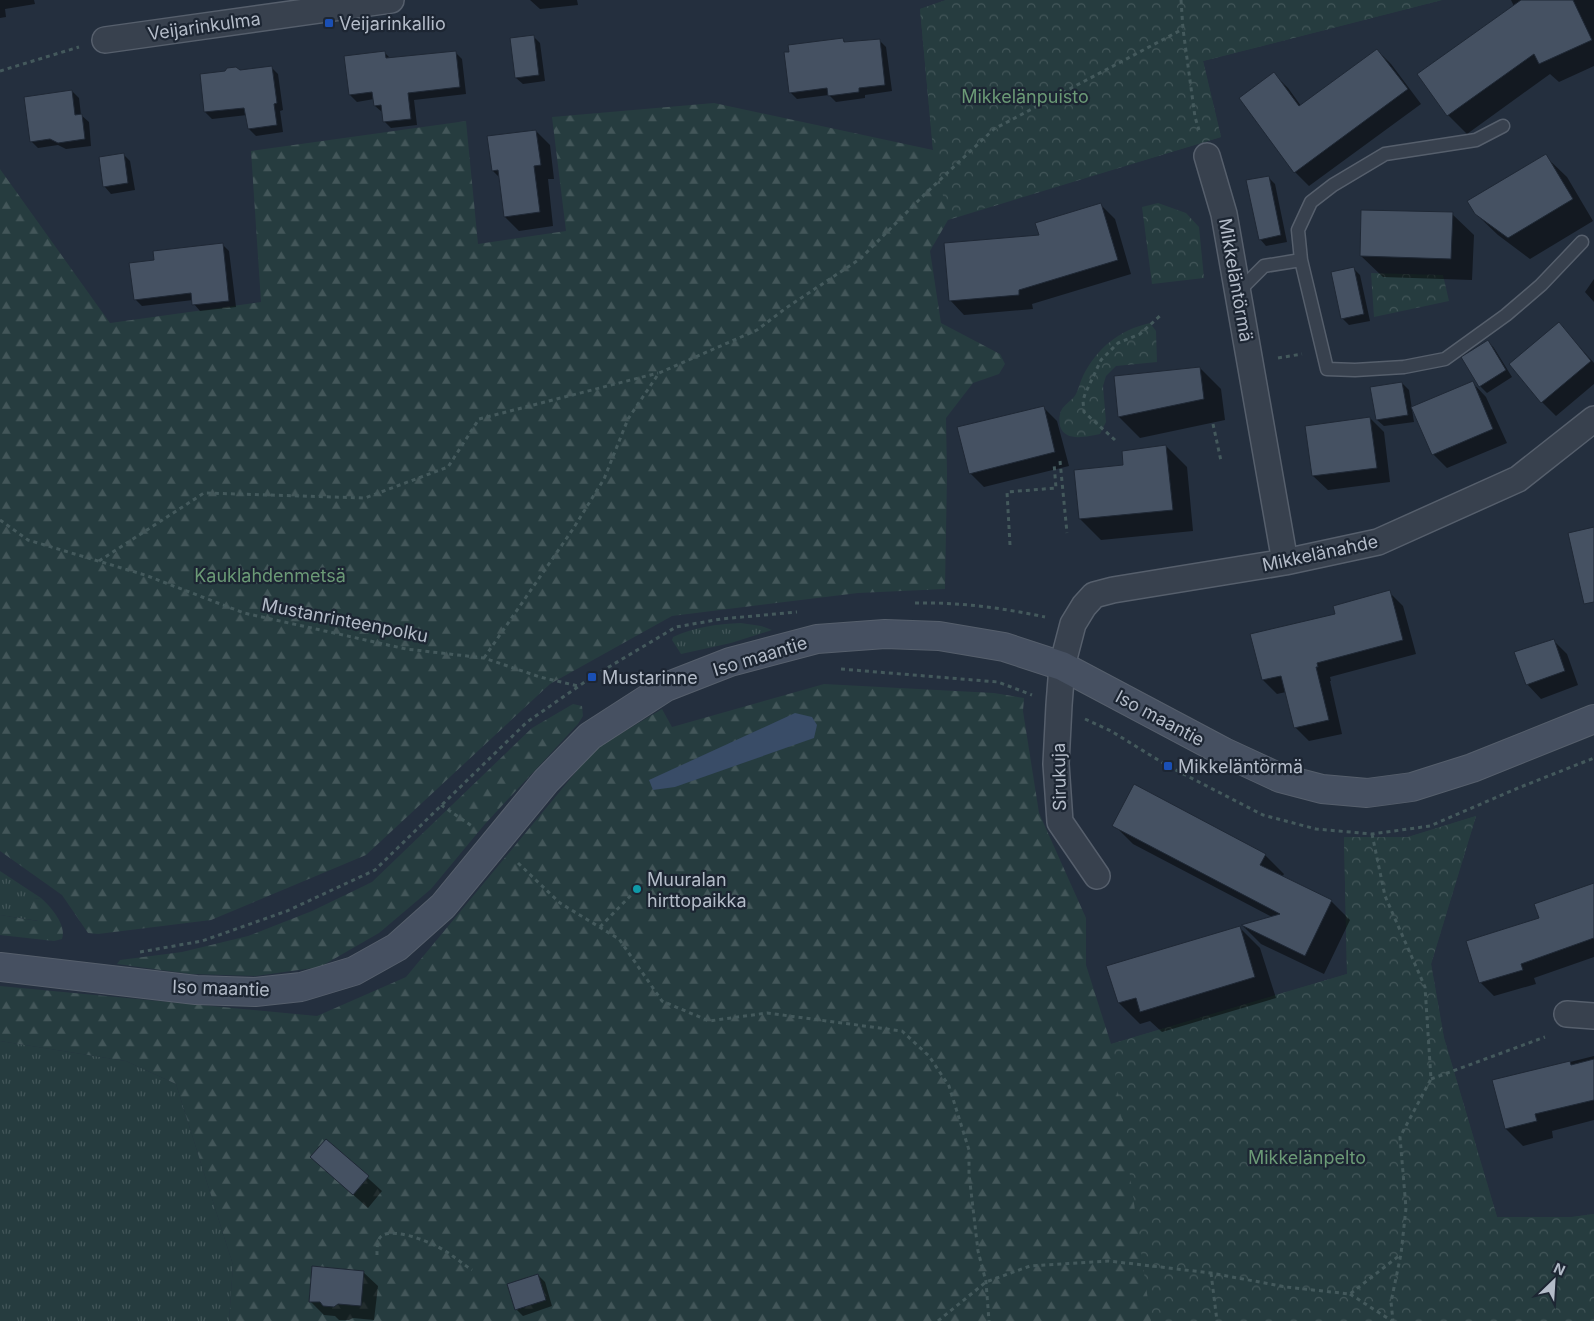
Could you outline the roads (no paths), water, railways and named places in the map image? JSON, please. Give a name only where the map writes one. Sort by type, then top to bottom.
[{"type":"main road","name":"Iso maantie","points":[[0,967],[196,990],[255,992],[302,987],[354,971],[397,946],[442,906],[546,781],[590,736],[666,687],[730,662],[817,639],[885,634],[939,636],[1004,647],[1062,666],[1224,752],[1280,778],[1322,789],[1367,793],[1412,787],[1472,768],[1594,719]]},
{"type":"street","name":"Veijarinkulma","points":[[105,40],[335,4],[391,0]]},
{"type":"street","name":"Mikkeläntörmä","points":[[1207,156],[1224,214],[1285,562]]},
{"type":"street","name":"Mikkelänahde","points":[[1062,666],[1074,624],[1084,606],[1094,595],[1113,590],[1285,562],[1378,542],[1518,479],[1594,419]]},
{"type":"street","name":"Sirukuja","points":[[1062,666],[1056,764],[1060,822],[1097,876]]},
{"type":"street","points":[[1567,1014],[1594,1016]]},
{"type":"lane","points":[[1503,126],[1476,140],[1385,154],[1333,185],[1311,202],[1298,230],[1300,260],[1327,369],[1404,367],[1444,359],[1506,315],[1541,285],[1582,242]]},
{"type":"lane","points":[[1238,292],[1264,266],[1300,260]]},
{"type":"water","points":[[795,713],[812,717],[817,725],[814,738],[675,787],[653,790],[649,780]]},
{"type":"place","name":"Veijarinkallio","points":[[329,23]]},
{"type":"place","name":"Mustarinne","points":[[592,677]]},
{"type":"place","name":"Mikkeläntörmä","points":[[1168,766]]},
{"type":"place","name":"Muuralan hirttopaikka","points":[[637,889]]},
{"type":"park label","name":"Mikkelänpuisto","points":[[1025,96]]},
{"type":"park label","name":"Kauklahdenmetsä","points":[[270,575]]},
{"type":"park label","name":"Mikkelänpelto","points":[[1307,1157]]}]
